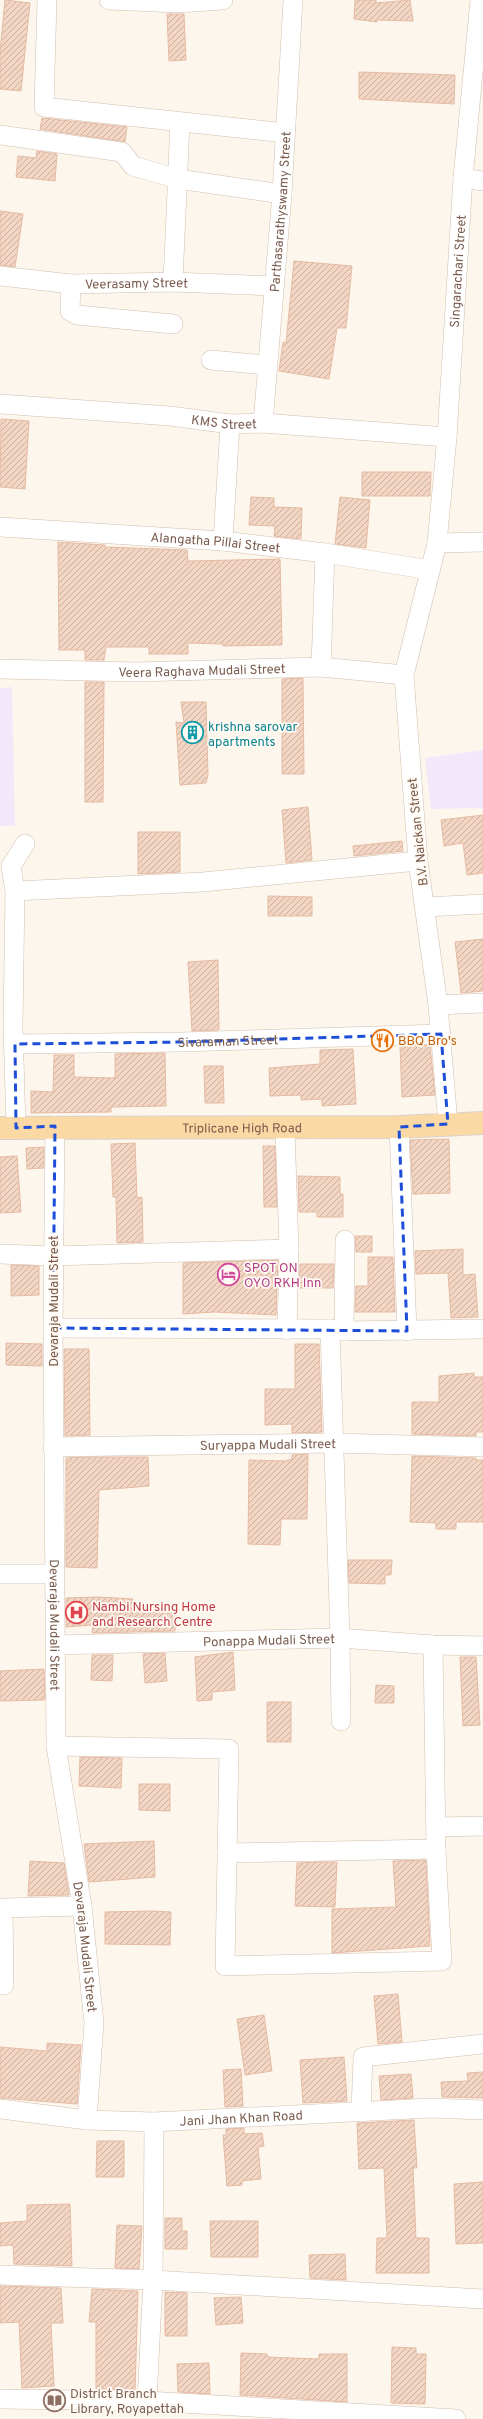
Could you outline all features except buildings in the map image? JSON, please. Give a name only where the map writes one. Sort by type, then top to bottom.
[{"type":"main road","name":"Triplicane High Road","points":[[8,1128],[55,1126],[285,1128],[399,1127],[448,1124],[483,1124]]},
{"type":"street","points":[[47,0],[44,107],[285,133]]},
{"type":"street","points":[[109,0],[178,3],[223,0]]},
{"type":"street","name":"Parthasarathyswamy Street","points":[[263,423],[282,194],[293,0]]},
{"type":"street","name":"Singarachari Street","points":[[437,544],[448,437],[463,178],[480,0]]},
{"type":"street","points":[[172,282],[180,122]]},
{"type":"street","points":[[0,135],[122,152],[133,166],[178,179],[282,194]]},
{"type":"street","points":[[463,178],[483,181]]},
{"type":"street","name":"Veerasamy Street","points":[[0,276],[71,284],[172,282],[274,286]]},
{"type":"street","points":[[71,284],[70,311],[77,315],[173,324]]},
{"type":"street","points":[[211,360],[268,365]]},
{"type":"street","name":"KMS Street","points":[[0,404],[170,416],[230,424],[263,423],[448,437]]},
{"type":"street","points":[[223,541],[230,424]]},
{"type":"street","name":"Alangatha Pillai Street","points":[[0,527],[223,541],[325,553],[430,570]]},
{"type":"street","points":[[437,544],[483,542]]},
{"type":"street","name":"B.V. Naickan Street","points":[[437,544],[404,675],[418,861],[426,907],[438,1005],[448,1124]]},
{"type":"street","points":[[321,667],[325,553]]},
{"type":"street","name":"Veera Raghava Mudali Street","points":[[0,669],[136,672],[321,667],[404,675]]},
{"type":"street","points":[[8,1128],[15,891],[6,866],[25,844]]},
{"type":"street","points":[[15,891],[203,882],[418,861]]},
{"type":"street","points":[[426,907],[483,904]]},
{"type":"street","points":[[438,1005],[483,1003]]},
{"type":"street","name":"Sivaraman Street","points":[[10,1032],[181,1042],[441,1034]]},
{"type":"street","name":"Devaraja Mudali Street","points":[[55,1126],[53,1256],[53,1574],[56,1746],[82,1906],[94,2022],[87,2120]]},
{"type":"street","points":[[399,1127],[407,1331]]},
{"type":"street","points":[[285,1128],[289,1249],[287,1330]]},
{"type":"street","points":[[341,1721],[340,1638],[333,1443],[337,1330],[345,1240]]},
{"type":"street","points":[[0,1254],[53,1256],[289,1249]]},
{"type":"street","points":[[53,1328],[407,1331],[483,1329]]},
{"type":"street","name":"Suryappa Mudali Street","points":[[53,1447],[333,1443],[483,1447]]},
{"type":"street","points":[[0,1574],[53,1574]]},
{"type":"street","name":"Ponappa Mudali Street","points":[[55,1645],[340,1638],[433,1645],[483,1646]]},
{"type":"street","points":[[56,1746],[229,1749],[225,1966],[442,1961],[436,1849],[437,1827],[433,1645]]},
{"type":"street","points":[[437,1827],[483,1826]]},
{"type":"street","points":[[227,1853],[436,1849]]},
{"type":"street","points":[[0,1985],[4,1985],[3,1908],[82,1906]]},
{"type":"street","points":[[361,2112],[363,2057],[483,2044]]},
{"type":"street","name":"Jani Jhan Khan Road","points":[[0,2109],[87,2120],[154,2122],[431,2108],[483,2110]]},
{"type":"street","points":[[147,2401],[153,2280],[154,2122]]},
{"type":"street","points":[[0,2275],[153,2280],[483,2299]]},
{"type":"street","points":[[0,2399],[147,2401],[456,2419]]},
{"type":"highlighted area","points":[[441,1034],[448,1124],[399,1127],[407,1331],[53,1328],[55,1126],[16,1128],[15,1044],[181,1042]]},
{"type":"shaded area","points":[[12,687],[15,826],[0,826],[0,688]]},
{"type":"shaded area","points":[[483,750],[483,808],[431,809],[425,758]]},
{"type":"place","name":"krishna sarovar apartments","points":[[192,733]]},
{"type":"place","name":"BBQ Bro's","points":[[383,1040]]},
{"type":"place","name":"SPOT ON OYO RKH Inn","points":[[228,1274]]},
{"type":"place","name":"Nambi Nursing Home and Research Centre","points":[[76,1613]]},
{"type":"place","name":"District Branch Library, Royapettah","points":[[54,2400]]}]
